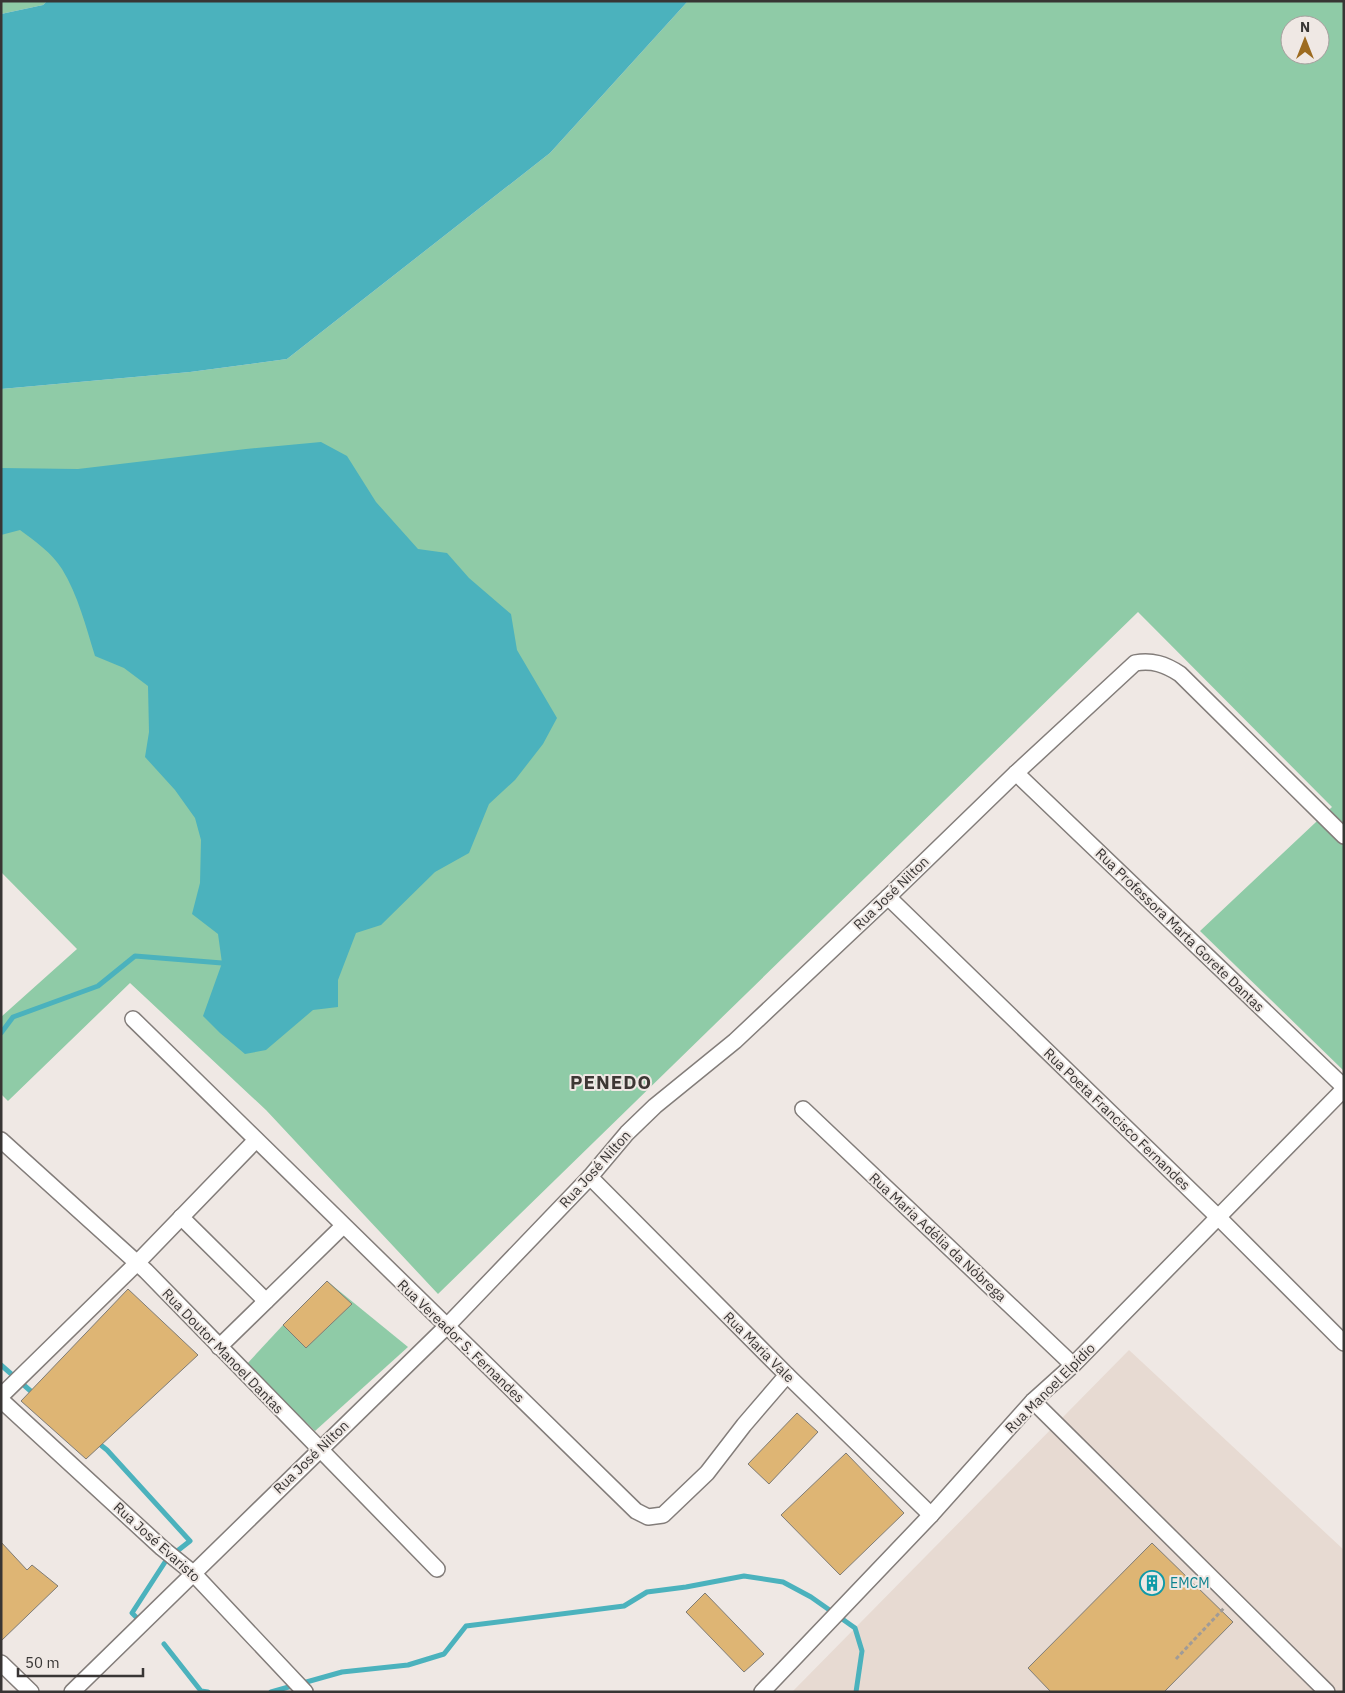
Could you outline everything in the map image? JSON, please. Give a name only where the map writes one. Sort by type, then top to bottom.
[{"type":"street","name":"Rua José Nilton","points":[[72,1692],[446,1326],[590,1177],[627,1133],[655,1106],[735,1041],[1016,773],[1135,663],[1145,661],[1166,665],[1180,674],[1344,836]]},
{"type":"street","name":"Rua Professora Marta Gorete Dantas","points":[[1016,773],[1344,1088]]},
{"type":"street","name":"Rua Poeta Francisco Fernandes","points":[[888,897],[1344,1342]]},
{"type":"street","name":"Rua Vereador S. Fernandes","points":[[133,1019],[636,1511],[648,1517],[663,1515],[706,1474],[744,1425],[787,1375]]},
{"type":"street","name":"Rua Manoel Elpídio","points":[[762,1692],[931,1515],[1033,1401],[1073,1365],[1344,1088]]},
{"type":"street","name":"Rua Maria Adélia da Nóbrega","points":[[803,1109],[1073,1365]]},
{"type":"street","name":"Rua Doutor Manoel Dantas","points":[[1,1140],[136,1263],[437,1569]]},
{"type":"street","points":[[4,1395],[256,1140]]},
{"type":"street","name":"Rua Maria Vale","points":[[590,1177],[787,1375],[931,1515]]},
{"type":"street","points":[[181,1217],[266,1301]]},
{"type":"street","points":[[219,1347],[343,1226]]},
{"type":"street","name":"Rua José Evaristo","points":[[4,1395],[162,1548],[193,1573],[305,1692]]},
{"type":"street","points":[[1033,1401],[1326,1692]]},
{"type":"street","points":[[1,1663],[31,1692]]},
{"type":"path","points":[[1176,1659],[1232,1599]]},
{"type":"shaded area","points":[[1129,1350],[1344,1550],[1344,1692],[792,1692]]},
{"type":"green space","points":[[1,1],[47,1],[43,5],[1,14]]},
{"type":"green space","points":[[688,1],[1344,1],[1344,1071],[1200,931],[1332,807],[1138,612],[438,1294],[266,1110],[130,983],[8,1101],[1,1094],[1,1017],[77,949],[1,872],[1,389],[190,372],[287,359],[550,153]]},
{"type":"green space","points":[[327,1281],[408,1347],[315,1431],[246,1365]]},
{"type":"water","points":[[47,1],[688,1],[550,153],[287,359],[190,372],[1,389],[1,14],[43,5]]},
{"type":"water","points":[[321,442],[347,456],[376,502],[418,549],[447,553],[469,578],[511,614],[517,650],[557,718],[543,744],[515,780],[489,804],[469,853],[435,872],[381,925],[356,933],[338,980],[338,1007],[313,1010],[266,1050],[245,1054],[203,1016],[222,963],[218,934],[192,914],[200,883],[201,840],[195,818],[175,790],[145,757],[149,732],[148,686],[124,668],[95,656],[73,589],[62,569],[53,558],[20,530],[1,535],[1,468],[78,469]]},
{"type":"building","points":[[327,1281],[352,1304],[306,1348],[283,1325]]},
{"type":"building","points":[[128,1289],[198,1355],[86,1459],[21,1401]]},
{"type":"building","points":[[797,1413],[818,1432],[769,1484],[748,1464]]},
{"type":"building","points":[[846,1453],[904,1513],[840,1575],[781,1515]]},
{"type":"building","points":[[1,1542],[27,1570],[32,1565],[58,1586],[1,1641]]},
{"type":"building","name":"EMCM","points":[[1152,1543],[1233,1622],[1164,1692],[1051,1692],[1028,1668]]},
{"type":"building","points":[[705,1593],[764,1654],[744,1672],[686,1612]]},
{"type":"waterway","points":[[1,1033],[13,1017],[98,986],[135,956],[222,963]]},
{"type":"waterway","points":[[1,1365],[34,1394]]},
{"type":"waterway","points":[[97,1442],[107,1450],[190,1541],[167,1559],[132,1613],[139,1620]]},
{"type":"waterway","points":[[271,1692],[342,1672],[408,1665],[444,1654],[466,1626],[624,1606],[647,1592],[744,1576],[783,1582],[811,1597],[855,1628],[862,1651],[856,1692]]},
{"type":"waterway","points":[[164,1644],[201,1691],[208,1692]]},
{"type":"place","name":"EMCM","points":[[1152,1583]]},
{"type":"district","name":"PENEDO","points":[[611,1082]]}]
